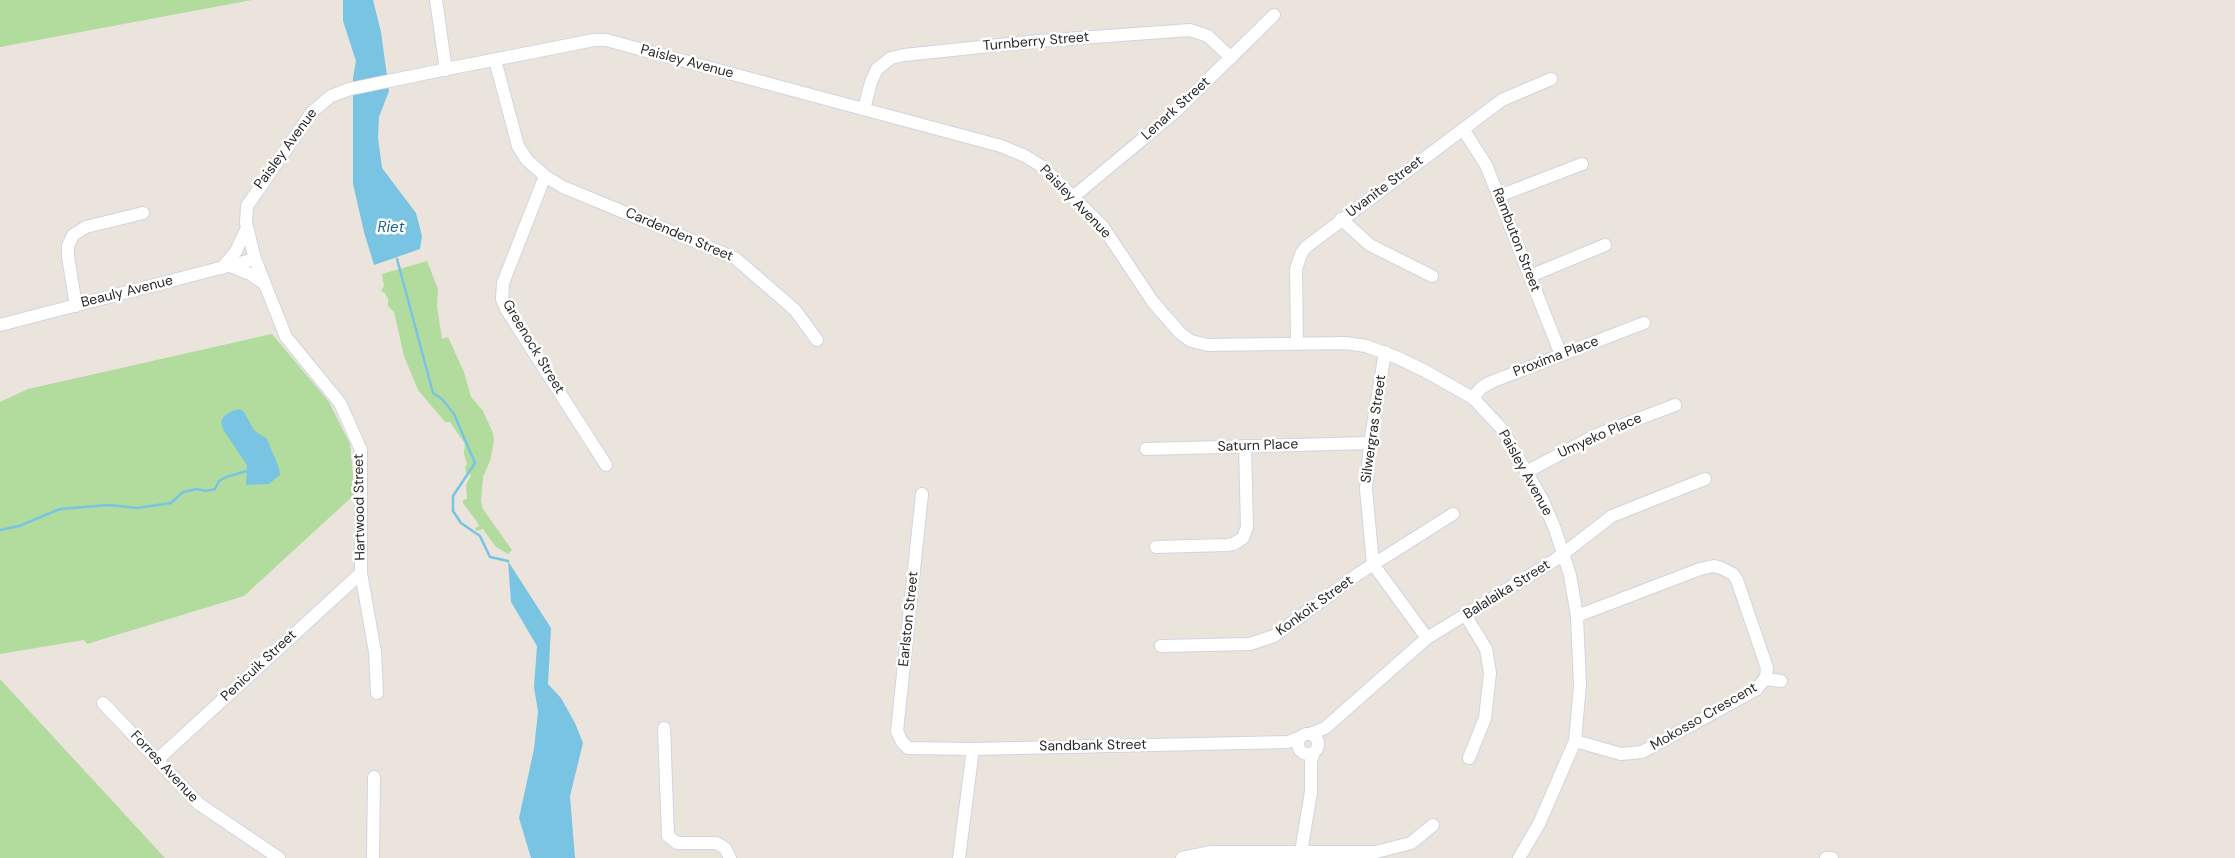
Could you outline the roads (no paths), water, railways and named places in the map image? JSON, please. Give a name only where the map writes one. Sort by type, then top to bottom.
[{"type":"street","points":[[436,0],[446,70]]},
{"type":"street","name":"Lenark Street","points":[[1073,197],[1174,113],[1274,16]]},
{"type":"street","name":"Turnberry Street","points":[[864,109],[871,82],[877,70],[891,58],[904,55],[1048,40],[1190,30],[1208,36],[1231,58]]},
{"type":"street","name":"Paisley Avenue","points":[[255,259],[247,228],[246,215],[249,201],[312,112],[331,96],[350,89],[594,40],[606,40],[1020,153],[1043,167],[1109,234],[1142,288],[1185,336],[1197,343],[1208,345],[1345,343],[1366,346],[1385,352],[1446,381],[1473,398],[1502,429],[1528,471],[1550,517],[1563,553],[1570,575],[1577,616],[1580,668],[1575,741],[1539,824],[1520,858]]},
{"type":"street","points":[[495,60],[520,150],[527,160],[545,176]]},
{"type":"street","name":"Uvanite Street","points":[[1297,344],[1296,269],[1298,260],[1306,247],[1506,97],[1552,79]]},
{"type":"street","name":"Rambuton Street","points":[[1463,129],[1483,158],[1561,356]]},
{"type":"street","points":[[1499,196],[1582,164]]},
{"type":"street","name":"Cardenden Street","points":[[545,176],[563,187],[735,258],[790,305],[817,340]]},
{"type":"street","name":"Greenock Street","points":[[545,176],[503,283],[502,299],[506,309],[606,464]]},
{"type":"street","points":[[76,306],[68,256],[68,246],[72,235],[86,227],[143,213]]},
{"type":"street","points":[[1341,219],[1370,245],[1432,276]]},
{"type":"street","points":[[247,228],[236,251],[225,267],[250,274],[265,284]]},
{"type":"street","points":[[1530,276],[1605,245]]},
{"type":"street","name":"Beauly Avenue","points":[[0,325],[255,259]]},
{"type":"street","name":"Hartwood Street","points":[[255,259],[286,337],[340,403],[361,450],[361,573],[374,644],[377,693]]},
{"type":"street","name":"Proxima Place","points":[[1473,398],[1485,385],[1644,323]]},
{"type":"street","name":"Silwergras Street","points":[[1373,564],[1366,489],[1370,443],[1385,352]]},
{"type":"street","name":"Umyeko Place","points":[[1528,471],[1596,435],[1674,405]]},
{"type":"street","name":"Saturn Place","points":[[1146,449],[1370,443]]},
{"type":"street","points":[[1156,547],[1227,545],[1243,538],[1247,527],[1245,446]]},
{"type":"street","name":"Balalaika Street","points":[[1308,747],[1325,728],[1427,638],[1466,616],[1555,560],[1612,516],[1705,479]]},
{"type":"street","name":"Earlston Street","points":[[902,742],[897,731],[898,718],[922,494]]},
{"type":"street","name":"Konkoit Street","points":[[1160,646],[1250,644],[1266,639],[1290,625],[1373,564],[1453,514]]},
{"type":"street","points":[[1373,564],[1427,638]]},
{"type":"street","name":"Mokosso Crescent","points":[[1575,741],[1621,754],[1639,753],[1752,692],[1765,679],[1767,668],[1765,656],[1741,589],[1733,574],[1714,566],[1577,616]]},
{"type":"street","name":"Penicuik Street","points":[[158,760],[361,573]]},
{"type":"street","points":[[1466,616],[1486,649],[1490,673],[1485,718],[1469,758]]},
{"type":"street","points":[[1765,679],[1781,681]]},
{"type":"street","name":"Forres Avenue","points":[[103,703],[199,804],[279,858]]},
{"type":"street","points":[[664,728],[668,836],[677,843],[716,843],[725,848],[730,858]]},
{"type":"street","name":"Sandbank Street","points":[[902,742],[908,748],[915,750],[1288,742],[1308,747]]},
{"type":"street","points":[[1300,854],[1311,792],[1308,747]]},
{"type":"street","points":[[960,858],[973,749]]},
{"type":"street","points":[[373,858],[374,778]]},
{"type":"street","points":[[1182,858],[1211,852],[1300,854],[1384,851],[1411,843],[1433,825]]},
{"type":"street","points":[[1826,858],[1832,858]]},
{"type":"water","name":"Riet","points":[[343,0],[373,0],[381,32],[389,91],[379,117],[378,138],[382,168],[416,213],[422,236],[420,249],[374,265],[353,184],[353,78],[356,61],[343,21]]},
{"type":"water","points":[[240,409],[244,412],[254,430],[267,439],[279,468],[280,475],[269,484],[246,485],[247,465],[224,431],[221,422],[224,416]]},
{"type":"water","points":[[508,561],[551,628],[548,684],[561,698],[575,723],[583,743],[570,796],[575,858],[531,858],[519,818],[534,749],[538,712],[534,687],[537,646],[511,602]]},
{"type":"waterway","name":"Riet","points":[[397,259],[433,393],[442,399],[454,414],[475,463],[453,496],[453,511],[461,523],[480,536],[490,557],[508,561]]},
{"type":"waterway","points":[[0,530],[19,526],[60,509],[109,505],[137,508],[171,503],[183,492],[197,489],[206,491],[215,489],[219,481],[226,477],[247,471]]}]
